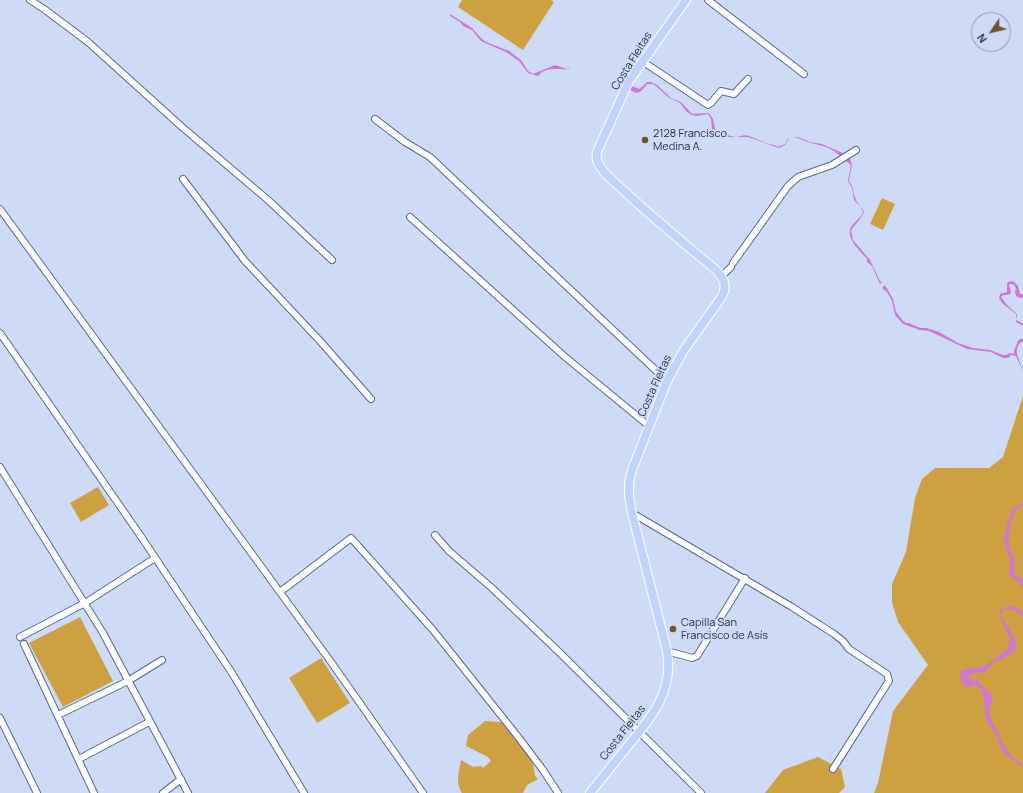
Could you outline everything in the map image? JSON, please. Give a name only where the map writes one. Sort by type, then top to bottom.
[{"type":"main road","name":"Costa Fleitas","points":[[590,793],[656,710],[666,686],[669,671],[667,651],[632,513],[629,498],[629,481],[667,381],[684,350],[724,294],[725,287],[722,276],[717,271],[641,206],[598,164],[597,153],[600,145],[629,82],[686,0]]},
{"type":"street","points":[[30,0],[88,42],[182,127],[268,200],[332,260]]},
{"type":"street","points":[[708,0],[804,74]]},
{"type":"street","points":[[642,62],[709,105],[721,91],[734,94],[748,78]]},
{"type":"street","points":[[375,119],[405,142],[430,157],[667,381]]},
{"type":"street","points":[[722,276],[732,265],[788,186],[798,177],[832,165],[856,150]]},
{"type":"street","points":[[183,180],[245,260],[371,399]]},
{"type":"street","points":[[0,209],[280,592],[423,793]]},
{"type":"street","points":[[410,217],[564,356],[649,426]]},
{"type":"street","points":[[0,333],[155,558],[232,673],[304,793]]},
{"type":"street","points":[[0,467],[103,633],[188,793]]},
{"type":"street","points":[[632,513],[745,578],[834,634],[843,641],[849,649],[887,674],[887,684],[833,769]]},
{"type":"street","points":[[435,535],[449,551],[492,588],[559,652],[701,793]]},
{"type":"street","points":[[280,592],[351,538],[433,630],[519,738],[558,793]]},
{"type":"street","points":[[20,637],[85,603],[155,558]]},
{"type":"street","points":[[667,651],[692,658],[697,656],[745,578]]},
{"type":"street","points":[[24,644],[94,793]]},
{"type":"street","points":[[58,715],[128,681],[162,660]]},
{"type":"street","points":[[0,718],[37,793]]},
{"type":"street","points":[[79,759],[150,722]]},
{"type":"street","points":[[162,793],[181,779]]},
{"type":"shaded area","points":[[462,0],[551,0],[554,2],[523,50],[458,7]]},
{"type":"shaded area","points":[[450,14],[472,28],[486,42],[509,51],[521,60],[528,71],[533,74],[555,65],[567,69],[552,69],[541,73],[538,76],[528,73],[519,61],[506,52],[480,40],[472,30],[463,26],[460,22],[450,16]]},
{"type":"shaded area","points":[[647,82],[657,85],[671,98],[681,102],[692,114],[709,113],[713,119],[715,129],[719,132],[736,137],[729,137],[718,133],[712,129],[711,119],[708,114],[697,116],[692,115],[687,112],[680,103],[668,97],[653,84],[647,84],[642,91],[638,93],[630,90],[631,86],[640,89]]},
{"type":"shaded area","points":[[747,135],[778,147],[785,144],[789,138],[785,145],[779,148],[748,137],[736,137]]},
{"type":"shaded area","points":[[798,137],[810,142],[822,144],[845,154],[842,157],[826,147],[793,138]]},
{"type":"shaded area","points":[[850,158],[852,165],[849,181],[853,188],[854,195],[864,212],[851,230],[853,240],[870,260],[880,281],[882,282],[880,284],[872,266],[867,262],[867,259],[854,244],[850,236],[851,227],[863,212],[861,207],[854,200],[852,188],[848,181],[851,165],[846,161]]},
{"type":"shaded area","points":[[882,198],[895,204],[883,230],[870,224]]},
{"type":"shaded area","points":[[1013,281],[1018,286],[1020,294],[1023,294],[1023,297],[1017,297],[1015,293],[1016,288],[1013,284],[1010,284],[1011,293],[1001,297],[1017,314],[1016,320],[1016,314],[1002,303],[999,298],[1000,294],[1007,292],[1008,282]]},
{"type":"shaded area","points":[[885,285],[893,299],[896,312],[906,323],[939,332],[958,343],[973,348],[990,350],[1003,355],[1010,353],[1014,354],[1017,342],[1020,339],[1023,339],[1017,349],[1017,354],[1023,372],[1016,356],[1011,355],[1008,358],[1003,358],[991,352],[967,349],[929,331],[920,330],[903,324],[895,315],[892,301],[887,292],[882,288]]},
{"type":"shaded area","points":[[1016,320],[1022,323],[1023,326],[1016,322]]},
{"type":"shaded area","points":[[1023,396],[1023,793],[874,793],[878,783],[893,711],[928,665],[898,622],[892,603],[892,584],[906,552],[915,498],[922,479],[935,468],[989,468],[1003,457]]},
{"type":"shaded area","points":[[98,487],[109,505],[81,522],[70,503]]},
{"type":"shaded area","points":[[1023,502],[1023,505],[1015,510],[1010,527],[1009,546],[1014,559],[1014,571],[1016,575],[1023,579],[1023,587],[1017,580],[1009,575],[1010,559],[1005,545],[1004,535],[1012,509]]},
{"type":"shaded area","points":[[1009,606],[1018,608],[1023,612],[1023,616],[1014,610],[1006,609],[1003,610],[1001,614],[1016,643],[1015,649],[1003,659],[995,661],[984,673],[975,672],[968,677],[970,680],[976,679],[991,694],[992,697],[989,715],[1001,741],[1012,757],[1022,763],[1023,767],[1002,750],[996,734],[987,721],[982,691],[975,684],[971,687],[966,687],[960,678],[961,671],[984,666],[1008,649],[1010,639],[999,615],[1000,610]]},
{"type":"shaded area","points":[[80,617],[113,681],[63,707],[29,643]]},
{"type":"shaded area","points":[[321,658],[350,703],[317,723],[289,678]]},
{"type":"shaded area","points":[[485,721],[501,722],[514,735],[528,753],[533,764],[535,776],[538,779],[527,785],[523,793],[462,793],[458,781],[461,760],[473,767],[481,766],[483,768],[491,761],[488,757],[466,746],[468,735]]},
{"type":"shaded area","points":[[818,757],[841,769],[845,787],[839,793],[765,793],[783,770]]},
{"type":"place","name":"2128 Francisco Medina A.","points":[[645,140]]},
{"type":"place","name":"Capilla San Francisco de Asís","points":[[673,629]]}]
